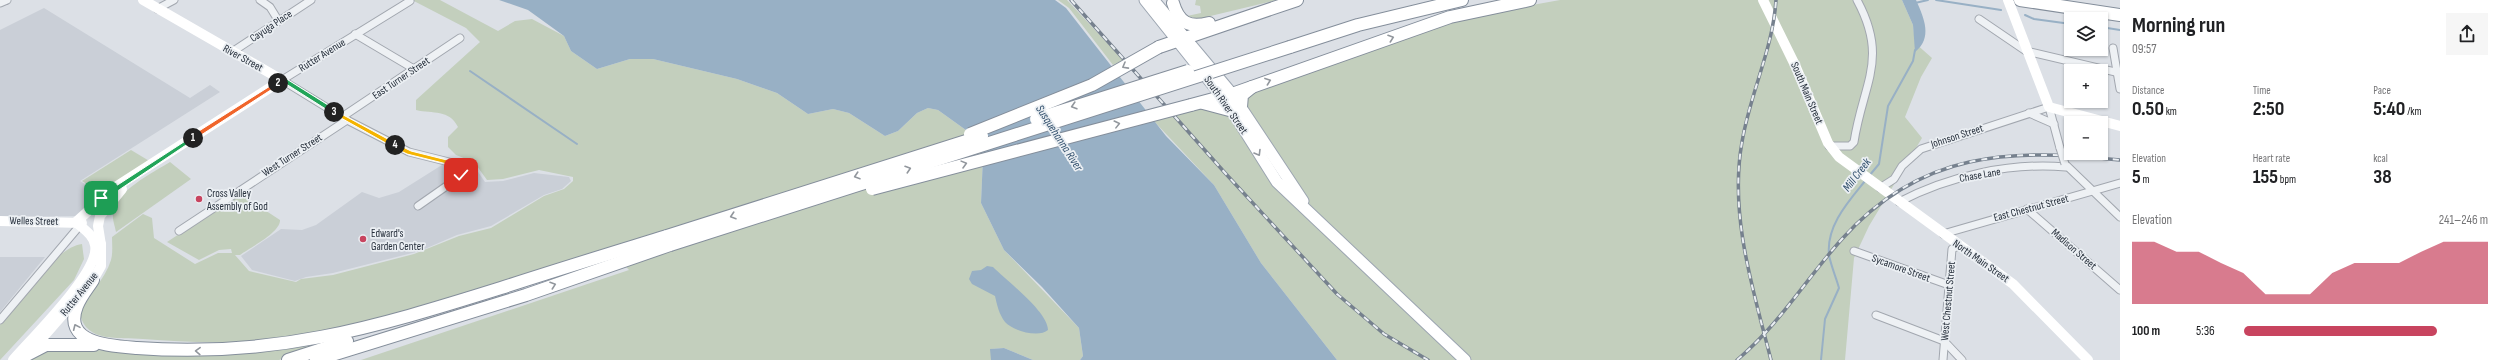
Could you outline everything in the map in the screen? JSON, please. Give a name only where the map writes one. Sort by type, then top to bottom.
[{"type":"highway","points":[[890,165],[1092,85],[1160,47],[1176,31],[1231,21],[1297,0]]},
{"type":"highway","points":[[288,360],[669,241],[1288,44],[1365,16],[1432,0]]},
{"type":"highway","points":[[344,360],[526,295],[669,241],[890,165],[1288,44],[1358,25],[1462,0]]},
{"type":"highway","points":[[17,360],[46,345],[61,343],[222,351],[264,348],[330,337],[669,241],[1195,104],[1227,95],[1450,17],[1530,0]]},
{"type":"highway","points":[[2020,0],[2120,15]]},
{"type":"highway","points":[[1173,2],[1179,19],[1194,25],[1264,10]]},
{"type":"highway","points":[[1195,104],[1237,109],[1242,95],[1252,86]]},
{"type":"highway","points":[[93,280],[76,309],[73,322],[80,336],[103,346]]},
{"type":"highway","points":[[316,360],[526,295]]},
{"type":"main road","name":"River Street","points":[[143,0],[282,80]]},
{"type":"main road","name":"South River Street","points":[[1145,0],[1176,31]]},
{"type":"main road","name":"South River Street","points":[[1153,0],[1237,109],[1277,182],[1465,360]]},
{"type":"main road","name":"South Main Street","points":[[1763,0],[1795,65],[1829,146],[1844,162],[1860,174]]},
{"type":"main road","points":[[2008,0],[2026,51],[2049,107],[2120,126]]},
{"type":"main road","points":[[1173,2],[1176,31]]},
{"type":"main road","name":"Rutter Avenue","points":[[76,223],[114,188],[282,80]]},
{"type":"main road","name":"Rutter Avenue","points":[[76,223],[155,163]]},
{"type":"main road","name":"North Main Street","points":[[1860,174],[1958,246],[2013,284],[2088,360]]},
{"type":"main road","name":"Rutter Avenue","points":[[27,356],[93,280],[101,266],[101,245],[98,227],[102,213],[114,198],[132,180]]},
{"type":"main road","name":"Welles Street","points":[[0,221],[23,223],[76,223]]},
{"type":"main road","points":[[76,223],[93,230],[101,245]]},
{"type":"main road","name":"Rutter Avenue","points":[[13,360],[84,279],[92,265],[95,254],[94,242],[89,233],[76,223]]},
{"type":"street","points":[[0,3],[7,0]]},
{"type":"street","points":[[157,8],[174,0]]},
{"type":"street","points":[[260,0],[270,7],[278,20]]},
{"type":"street","name":"Cayuga Place","points":[[232,52],[278,20],[311,0]]},
{"type":"street","points":[[1829,146],[1850,146],[1854,142],[1857,119],[1870,73],[1873,42],[1865,16],[1857,0]]},
{"type":"street","name":"Rutter Avenue","points":[[282,80],[410,1]]},
{"type":"street","points":[[1979,19],[2026,51],[2119,73]]},
{"type":"street","points":[[356,34],[414,69]]},
{"type":"street","name":"East Turner Street","points":[[344,118],[460,38]]},
{"type":"street","points":[[2113,48],[2119,73],[2120,89]]},
{"type":"street","name":"River Street","points":[[282,80],[344,118],[409,152],[457,164],[463,168],[458,178],[418,206]]},
{"type":"street","points":[[2049,107],[2066,166],[2120,217]]},
{"type":"street","name":"Johnson Street","points":[[1877,186],[1894,179],[1902,166],[1921,149],[2049,107]]},
{"type":"street","points":[[2029,113],[2042,117],[2054,124]]},
{"type":"street","name":"West Turner Street","points":[[179,231],[344,118]]},
{"type":"street","name":"Chase Lane","points":[[1898,202],[1915,191],[1956,179],[2042,165],[2066,166]]},
{"type":"street","name":"East Chestnut Street","points":[[1943,234],[2120,183]]},
{"type":"street","name":"Madison Street","points":[[2028,209],[2120,290]]},
{"type":"street","name":"Rutter Avenue","points":[[0,320],[76,223]]},
{"type":"street","name":"West Chestnut Street","points":[[1942,360],[1952,249],[1958,246]]},
{"type":"street","name":"Sycamore Street","points":[[1854,251],[1949,285]]},
{"type":"street","points":[[1876,315],[1944,341],[1962,360]]},
{"type":"shaded area","points":[[44,8],[190,98],[210,85],[220,92],[80,181],[100,194],[77,216],[0,217],[0,30]]},
{"type":"shaded area","points":[[453,158],[465,160],[474,166],[485,182],[503,181],[534,173],[569,177],[571,181],[562,189],[544,195],[491,226],[457,235],[420,251],[333,273],[306,277],[295,281],[252,270],[241,256],[281,229],[302,230],[316,225],[362,192],[379,198],[399,192]]},
{"type":"shaded area","points":[[0,257],[45,257],[0,312]]},
{"type":"green space","points":[[412,0],[440,0],[498,31],[515,21],[532,19],[564,36],[571,51],[597,69],[630,59],[653,59],[737,79],[777,93],[808,114],[833,109],[849,113],[885,136],[898,131],[917,113],[928,108],[938,110],[977,138],[983,156],[981,203],[1004,250],[1079,328],[1083,356],[1080,360],[1033,360],[1004,348],[991,349],[991,360],[361,360],[629,270],[609,249],[432,305],[360,324],[301,336],[256,341],[189,342],[105,337],[89,330],[83,323],[80,314],[87,300],[101,281],[111,260],[112,237],[143,214],[152,218],[154,238],[195,264],[218,253],[232,253],[231,249],[219,250],[199,260],[167,242],[240,194],[280,220],[276,230],[270,235],[240,255],[235,255],[249,271],[296,282],[301,279],[333,275],[414,254],[459,236],[491,228],[544,196],[564,189],[573,181],[573,177],[539,170],[503,179],[487,180],[474,162],[456,155],[448,147],[448,137],[458,127],[454,121],[450,117],[440,113],[416,110],[416,100],[480,42],[466,28]]},
{"type":"green space","points":[[1058,0],[1067,0],[1123,60],[1113,65],[1069,8]]},
{"type":"green space","points":[[1196,0],[1277,0],[1198,19],[1187,16],[1201,13],[1200,6],[1195,5]]},
{"type":"green space","points":[[1560,0],[1902,0],[1913,25],[1915,43],[1932,58],[1921,77],[1905,117],[1922,138],[1869,226],[1854,258],[1845,360],[1337,360],[1261,263],[1214,185],[1152,119],[1456,19]]},
{"type":"green space","points":[[131,150],[151,162],[103,194],[82,181]]},
{"type":"green space","points":[[170,162],[191,179],[116,232],[113,213],[115,205],[120,198],[136,183]]},
{"type":"green space","points":[[82,244],[84,259],[74,280],[0,360],[0,325],[27,290],[49,265],[71,247]]},
{"type":"green space","points":[[331,340],[279,360],[30,360],[46,350],[96,350],[197,356],[295,348]]},
{"type":"water","name":"Susquehanna River","points":[[499,0],[1055,0],[1066,8],[1166,136],[1214,185],[1261,263],[1337,360],[1080,360],[1083,356],[1079,328],[1042,287],[1004,250],[981,203],[983,156],[977,138],[938,110],[928,108],[917,113],[898,131],[885,136],[849,113],[833,109],[808,114],[777,93],[737,79],[653,59],[630,59],[597,69],[571,51],[564,36],[528,10]]},
{"type":"water","points":[[1902,0],[1916,0],[1924,21],[1924,40],[1915,52],[1913,25]]},
{"type":"water","points":[[987,266],[993,267],[1017,288],[1041,315],[1048,330],[1039,333],[1020,331],[1005,322],[997,306],[995,296],[972,284],[969,279],[972,271],[981,270]]},
{"type":"water","points":[[1004,348],[1033,360],[991,360],[990,349]]},
{"type":"waterway","points":[[1915,3],[1928,0]]},
{"type":"waterway","points":[[1936,0],[2001,10]]},
{"type":"waterway","points":[[2025,15],[2034,19],[2064,23]]},
{"type":"waterway","points":[[2108,28],[2120,30]]},
{"type":"waterway","name":"Mill Creek","points":[[1869,176],[1879,164],[1888,106],[1913,61],[1915,50]]},
{"type":"waterway","points":[[470,71],[577,144]]},
{"type":"waterway","name":"Mill Creek","points":[[1821,360],[1825,319],[1839,288],[1829,255],[1831,234],[1845,206],[1865,181]]},
{"type":"railway","points":[[1071,0],[1226,174],[1337,294],[1384,334],[1428,360]]},
{"type":"railway","points":[[1764,334],[1750,279],[1745,252],[1739,197],[1739,169],[1742,142],[1750,106],[1771,36],[1776,0]]},
{"type":"railway","points":[[1764,334],[1842,239],[1872,210],[1903,188],[1936,172],[1969,162],[2005,157],[2041,155],[2080,156],[2120,160]]},
{"type":"railway","points":[[1737,360],[1764,334]]},
{"type":"railway","points":[[1764,334],[1771,360]]},
{"type":"place","name":"Cross Valley Assembly of God","points":[[199,199]]},
{"type":"place","name":"Edward's Garden Center","points":[[363,239]]},
{"type":"route","points":[[101,198],[137,173],[166,156],[282,80],[346,120],[409,152],[461,166],[463,168],[461,175]]}]
